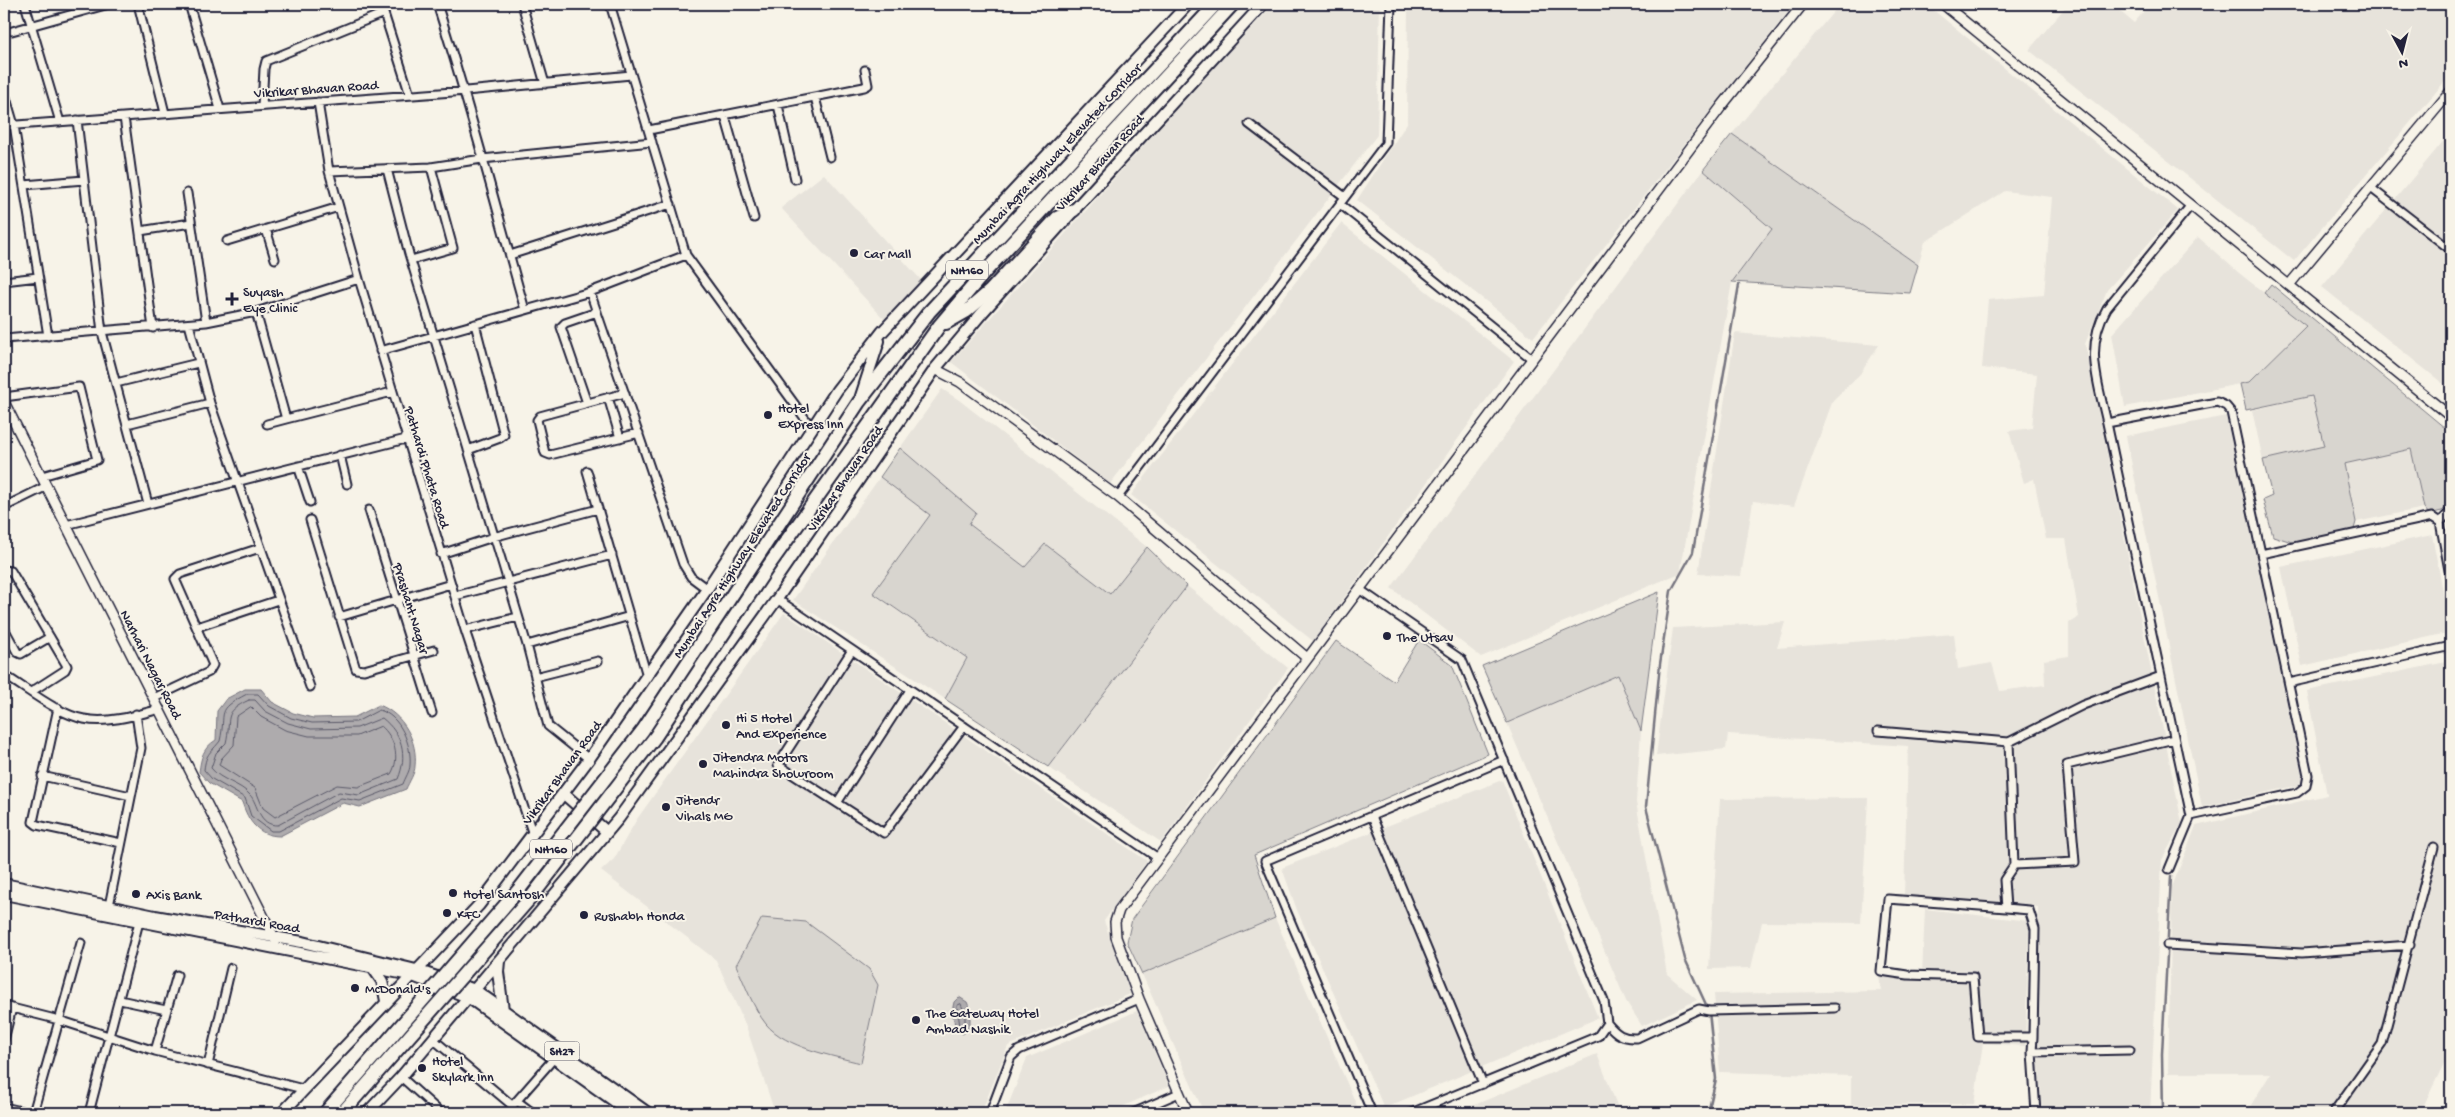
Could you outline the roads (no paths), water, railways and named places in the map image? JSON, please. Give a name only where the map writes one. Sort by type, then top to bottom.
[{"type":"highway","name":"Mumbai Agra Highway Elevated Corridor","points":[[325,1113],[528,879],[643,730],[859,402],[929,312],[1216,4]]},
{"type":"highway","name":"Mumbai Agra Highway Elevated Corridor","points":[[342,1113],[533,896],[655,737],[767,568],[939,326],[984,273],[1233,4]]},
{"type":"highway","points":[[939,326],[967,311],[990,291],[1056,218],[1074,210]]},
{"type":"main road","name":"Vikrikar Bhavan Road","points":[[282,1113],[303,1088],[479,904],[564,794],[707,590],[837,390],[882,332],[1188,4]]},
{"type":"main road","name":"Vikrikar Bhavan Road","points":[[367,1113],[472,993],[607,832],[777,599],[935,369],[1074,210],[1263,4]]},
{"type":"main road","points":[[859,402],[882,332]]},
{"type":"main road","points":[[564,794],[607,832]]},
{"type":"main road","name":"Pathardi Road","points":[[4,884],[109,906],[140,917],[276,938],[413,973]]},
{"type":"main road","points":[[4,894],[140,917],[277,949],[373,968],[413,973]]},
{"type":"main road","points":[[499,961],[498,972],[503,1010]]},
{"type":"main road","points":[[373,968],[382,981],[386,1001]]},
{"type":"main road","name":"SH27","points":[[413,973],[472,993],[503,1010],[648,1113]]},
{"type":"main road","points":[[472,993],[554,1058],[631,1113]]},
{"type":"street","points":[[25,4],[60,122]]},
{"type":"street","points":[[12,31],[89,6],[109,4]]},
{"type":"street","points":[[138,4],[166,114]]},
{"type":"street","points":[[189,4],[220,109]]},
{"type":"street","points":[[381,4],[410,94]]},
{"type":"street","points":[[436,4],[466,91],[482,159],[525,310]]},
{"type":"street","points":[[522,4],[545,84]]},
{"type":"street","points":[[610,4],[686,255],[812,428]]},
{"type":"street","points":[[1118,497],[1386,143],[1391,4]]},
{"type":"street","points":[[1188,1113],[1139,998],[1116,937],[1115,922],[1119,910],[1721,106],[1802,4]]},
{"type":"street","points":[[1943,4],[2451,417]]},
{"type":"street","points":[[262,106],[266,61],[384,13]]},
{"type":"street","points":[[648,130],[867,86],[865,70]]},
{"type":"street","name":"Vikrikar Bhavan Road","points":[[4,126],[466,91],[631,75]]},
{"type":"street","points":[[4,91],[14,125],[48,336]]},
{"type":"street","points":[[2289,285],[2451,91]]},
{"type":"street","points":[[815,97],[830,157]]},
{"type":"street","name":"Pathardi Phata Road","points":[[318,102],[329,171],[392,392],[465,630],[533,834]]},
{"type":"street","points":[[778,105],[796,179]]},
{"type":"street","points":[[725,116],[754,218]]},
{"type":"street","points":[[124,117],[153,328]]},
{"type":"street","points":[[76,120],[102,332],[148,504]]},
{"type":"street","points":[[1249,124],[1345,197]]},
{"type":"street","points":[[329,171],[431,167],[482,159],[652,142]]},
{"type":"street","points":[[411,260],[453,248],[431,167]]},
{"type":"street","points":[[387,169],[411,260],[527,645],[548,726],[589,759]]},
{"type":"street","points":[[24,185],[84,180]]},
{"type":"street","points":[[2371,188],[2451,250]]},
{"type":"street","points":[[187,192],[206,322]]},
{"type":"street","points":[[510,255],[671,204]]},
{"type":"street","points":[[1340,204],[1532,359]]},
{"type":"street","points":[[2169,869],[2191,816],[2093,358],[2097,324],[2106,308],[2191,205]]},
{"type":"street","points":[[227,241],[340,207]]},
{"type":"street","points":[[140,231],[191,223]]},
{"type":"street","points":[[266,230],[275,259]]},
{"type":"street","points":[[380,351],[590,292],[686,255]]},
{"type":"street","points":[[4,281],[38,277]]},
{"type":"street","points":[[4,339],[153,328],[206,322],[256,312],[359,279]]},
{"type":"street","points":[[590,292],[640,433],[683,564],[691,577],[707,590]]},
{"type":"street","points":[[256,312],[286,419]]},
{"type":"street","points":[[587,403],[561,326],[597,312]]},
{"type":"street","points":[[189,324],[210,403],[310,687]]},
{"type":"street","points":[[468,450],[504,435],[475,324]]},
{"type":"street","points":[[116,383],[198,363]]},
{"type":"street","points":[[935,369],[960,382],[1118,497],[1307,658]]},
{"type":"street","points":[[4,397],[79,388],[97,460],[42,476]]},
{"type":"street","points":[[267,424],[392,392]]},
{"type":"street","points":[[625,393],[538,417],[545,453],[550,455],[640,433]]},
{"type":"street","points":[[608,397],[620,438]]},
{"type":"street","name":"Narhari Nagar Road","points":[[4,402],[276,938]]},
{"type":"street","points":[[2107,423],[2217,402],[2226,406],[2230,412],[2261,554],[2308,775],[2306,786],[2297,793],[2191,816]]},
{"type":"street","points":[[127,424],[210,403]]},
{"type":"street","points":[[66,525],[406,439]]},
{"type":"street","points":[[340,455],[347,484]]},
{"type":"street","points":[[298,466],[310,502]]},
{"type":"street","points":[[587,470],[647,676]]},
{"type":"street","points":[[4,506],[47,486]]},
{"type":"street","points":[[441,554],[493,537],[598,508]]},
{"type":"street","name":"Prashant Nagar","points":[[369,510],[432,713]]},
{"type":"street","points":[[2440,522],[2451,511]]},
{"type":"street","points":[[2261,554],[2432,517],[2440,522],[2451,581]]},
{"type":"street","points":[[310,520],[358,671],[434,650]]},
{"type":"street","points":[[154,698],[211,669],[212,661],[175,579],[180,574],[260,548]]},
{"type":"street","points":[[455,596],[612,554]]},
{"type":"street","points":[[4,570],[11,571],[66,668],[31,692]]},
{"type":"street","points":[[340,617],[451,584]]},
{"type":"street","points":[[1359,589],[1462,660],[1604,1001],[1607,1023],[1614,1033],[1626,1039],[1637,1038],[1699,1009],[1709,1011],[1835,1008]]},
{"type":"street","points":[[777,599],[1158,858]]},
{"type":"street","points":[[197,627],[278,600]]},
{"type":"street","points":[[527,645],[630,616]]},
{"type":"street","points":[[465,630],[518,617]]},
{"type":"street","points":[[4,628],[17,652],[21,654],[50,637]]},
{"type":"street","points":[[2288,682],[2451,646]]},
{"type":"street","points":[[852,650],[778,765],[884,833],[964,726]]},
{"type":"street","points":[[535,677],[598,661]]},
{"type":"street","points":[[4,675],[58,708],[83,719],[93,720],[160,709]]},
{"type":"street","points":[[1878,731],[2009,742],[2083,705],[2161,676]]},
{"type":"street","points":[[837,803],[910,690]]},
{"type":"street","points":[[58,708],[33,819],[34,824],[121,843]]},
{"type":"street","points":[[109,906],[141,748],[136,714]]},
{"type":"street","points":[[2014,865],[2074,862],[2068,765],[2174,739]]},
{"type":"street","points":[[2006,908],[2004,880],[2014,865],[2009,742]]},
{"type":"street","points":[[1372,1113],[1265,861],[1504,760]]},
{"type":"street","points":[[42,776],[131,796]]},
{"type":"street","points":[[1372,816],[1483,1084]]},
{"type":"street","points":[[2332,1113],[2382,1044],[2410,945],[2434,847]]},
{"type":"street","points":[[2033,1037],[1978,1037],[1973,977],[1907,975],[1880,971],[1888,899],[2029,910],[2036,929],[2033,1037],[2032,1052],[2036,1113]]},
{"type":"street","points":[[89,1113],[120,1000],[140,917]]},
{"type":"street","points":[[276,938],[277,949]]},
{"type":"street","points":[[4,1107],[31,1113],[60,1020],[81,943]]},
{"type":"street","points":[[2167,945],[2302,953],[2410,945]]},
{"type":"street","points":[[208,1065],[230,968]]},
{"type":"street","points":[[155,1051],[177,975]]},
{"type":"street","points":[[990,1113],[1012,1057],[1018,1050],[1139,998]]},
{"type":"street","points":[[120,1000],[166,1010]]},
{"type":"street","points":[[4,1006],[60,1020],[155,1051],[303,1088]]},
{"type":"street","points":[[4,1040],[12,1008]]},
{"type":"street","points":[[1411,1113],[1598,1036],[1607,1023]]},
{"type":"street","points":[[432,1039],[515,1103],[533,1113]]},
{"type":"street","points":[[506,1113],[561,1050]]},
{"type":"street","points":[[2032,1052],[2130,1050]]},
{"type":"street","points":[[401,1076],[439,1113]]},
{"type":"street","points":[[1133,1113],[1179,1093]]},
{"type":"water","points":[[245,689],[261,689],[272,702],[293,713],[313,718],[355,717],[379,705],[388,709],[402,722],[414,747],[415,769],[406,789],[360,807],[343,803],[280,836],[260,830],[247,815],[242,802],[209,783],[199,772],[203,753],[216,740],[217,711],[226,699]]},
{"type":"water","points":[[959,997],[967,1002],[972,1014],[970,1017],[970,1027],[963,1034],[955,1028],[954,1019],[951,1016],[954,1002]]},
{"type":"waterway","points":[[1708,1113],[1716,1079],[1709,1011],[1685,959],[1646,807],[1660,664],[1671,591],[1693,552],[1739,285]]},
{"type":"waterway","points":[[2163,1113],[2162,1054],[2171,876]]},
{"type":"place","name":"Car Mall","points":[[854,253]]},
{"type":"place","name":"Suyash Eye Clinic","points":[[232,299]]},
{"type":"place","name":"Hotel Express Inn","points":[[768,415]]},
{"type":"place","name":"The Utsav","points":[[1387,636]]},
{"type":"place","name":"Hi 5 Hotel And Experience","points":[[726,725]]},
{"type":"place","name":"Jitendra Motors Mahindra Showroom","points":[[703,764]]},
{"type":"place","name":"Jitendr Vihals MG","points":[[666,807]]},
{"type":"place","name":"Hotel Santosh","points":[[453,893]]},
{"type":"place","name":"Axis Bank","points":[[136,894]]},
{"type":"place","name":"KFC","points":[[447,913]]},
{"type":"place","name":"Rushabh Honda","points":[[584,915]]},
{"type":"place","name":"McDonald's","points":[[355,988]]},
{"type":"place","name":"The Gateway Hotel Ambad Nashik","points":[[916,1020]]},
{"type":"place","name":"Hotel Skylark Inn","points":[[422,1068]]}]
